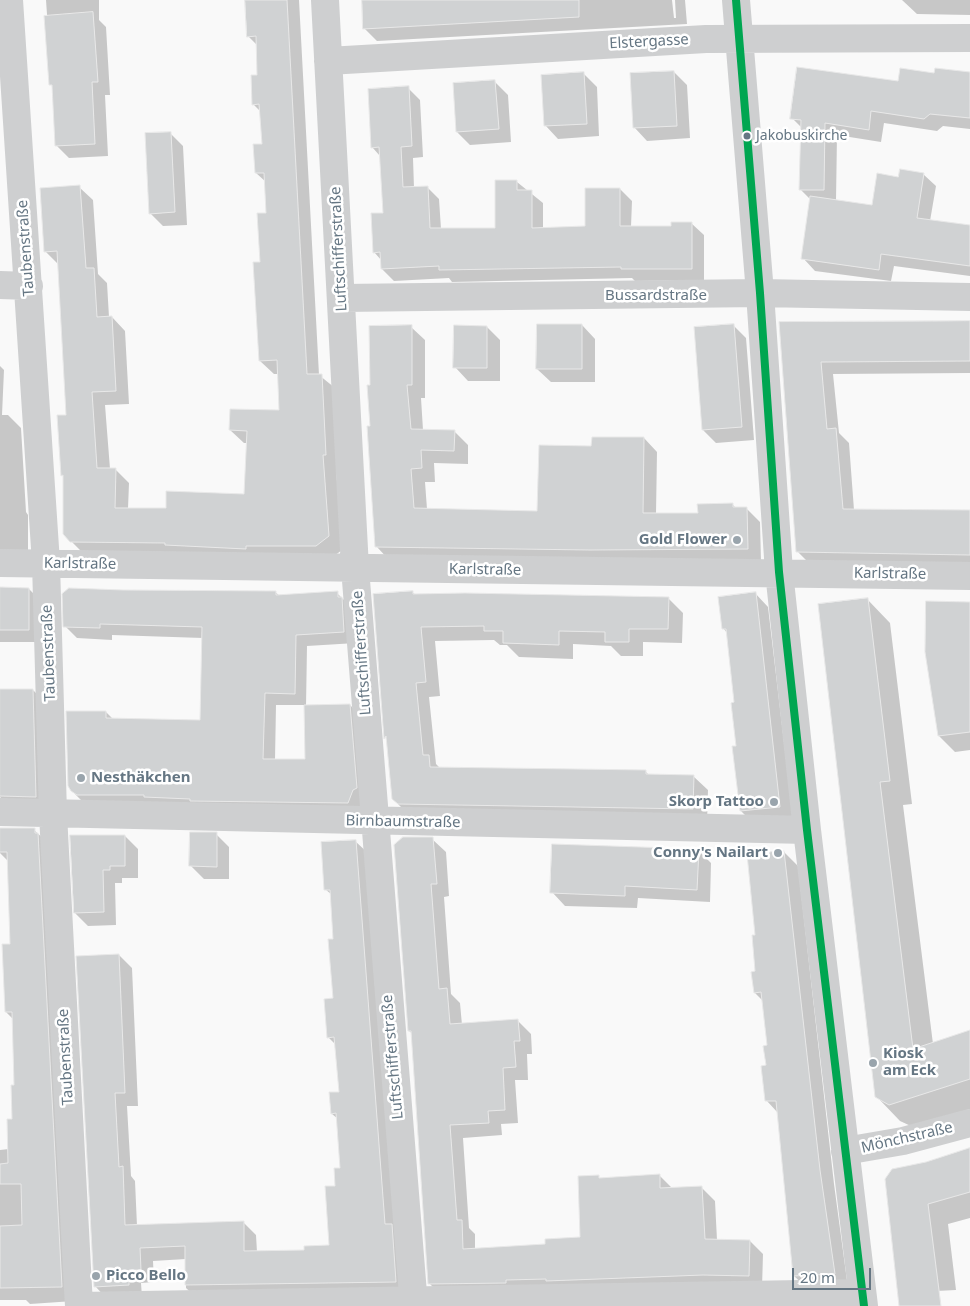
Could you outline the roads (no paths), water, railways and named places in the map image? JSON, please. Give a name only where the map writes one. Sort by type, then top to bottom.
[{"type":"street","name":"Taubenstraße","points":[[9,0],[7,47],[28,286],[46,563],[53,814],[79,1306]]},
{"type":"street","name":"Luftschifferstraße","points":[[325,0],[356,568],[374,822],[413,1304]]},
{"type":"street","points":[[79,1306],[863,1300],[807,830],[779,572],[760,293],[736,0]]},
{"type":"street","name":"Elstergasse","points":[[328,61],[739,39],[970,38]]},
{"type":"street","points":[[0,285],[28,286]]},
{"type":"street","name":"Bussardstraße","points":[[342,298],[760,293],[970,297]]},
{"type":"street","name":"Karlstraße","points":[[0,563],[970,576]]},
{"type":"street","name":"Birnbaumstraße","points":[[0,812],[374,822],[807,830]]},
{"type":"street","name":"Mönchstraße","points":[[845,1151],[903,1141],[970,1123]]},
{"type":"place","name":"Jakobuskirche","points":[[747,136]]},
{"type":"place","name":"Gold Flower","points":[[737,540]]},
{"type":"place","name":"Nesthäkchen","points":[[81,778]]},
{"type":"place","name":"Skorp Tattoo","points":[[774,802]]},
{"type":"place","name":"Conny's Nailart","points":[[778,853]]},
{"type":"place","name":"Kiosk am Eck","points":[[873,1063]]},
{"type":"place","name":"Picco Bello","points":[[96,1276]]}]
